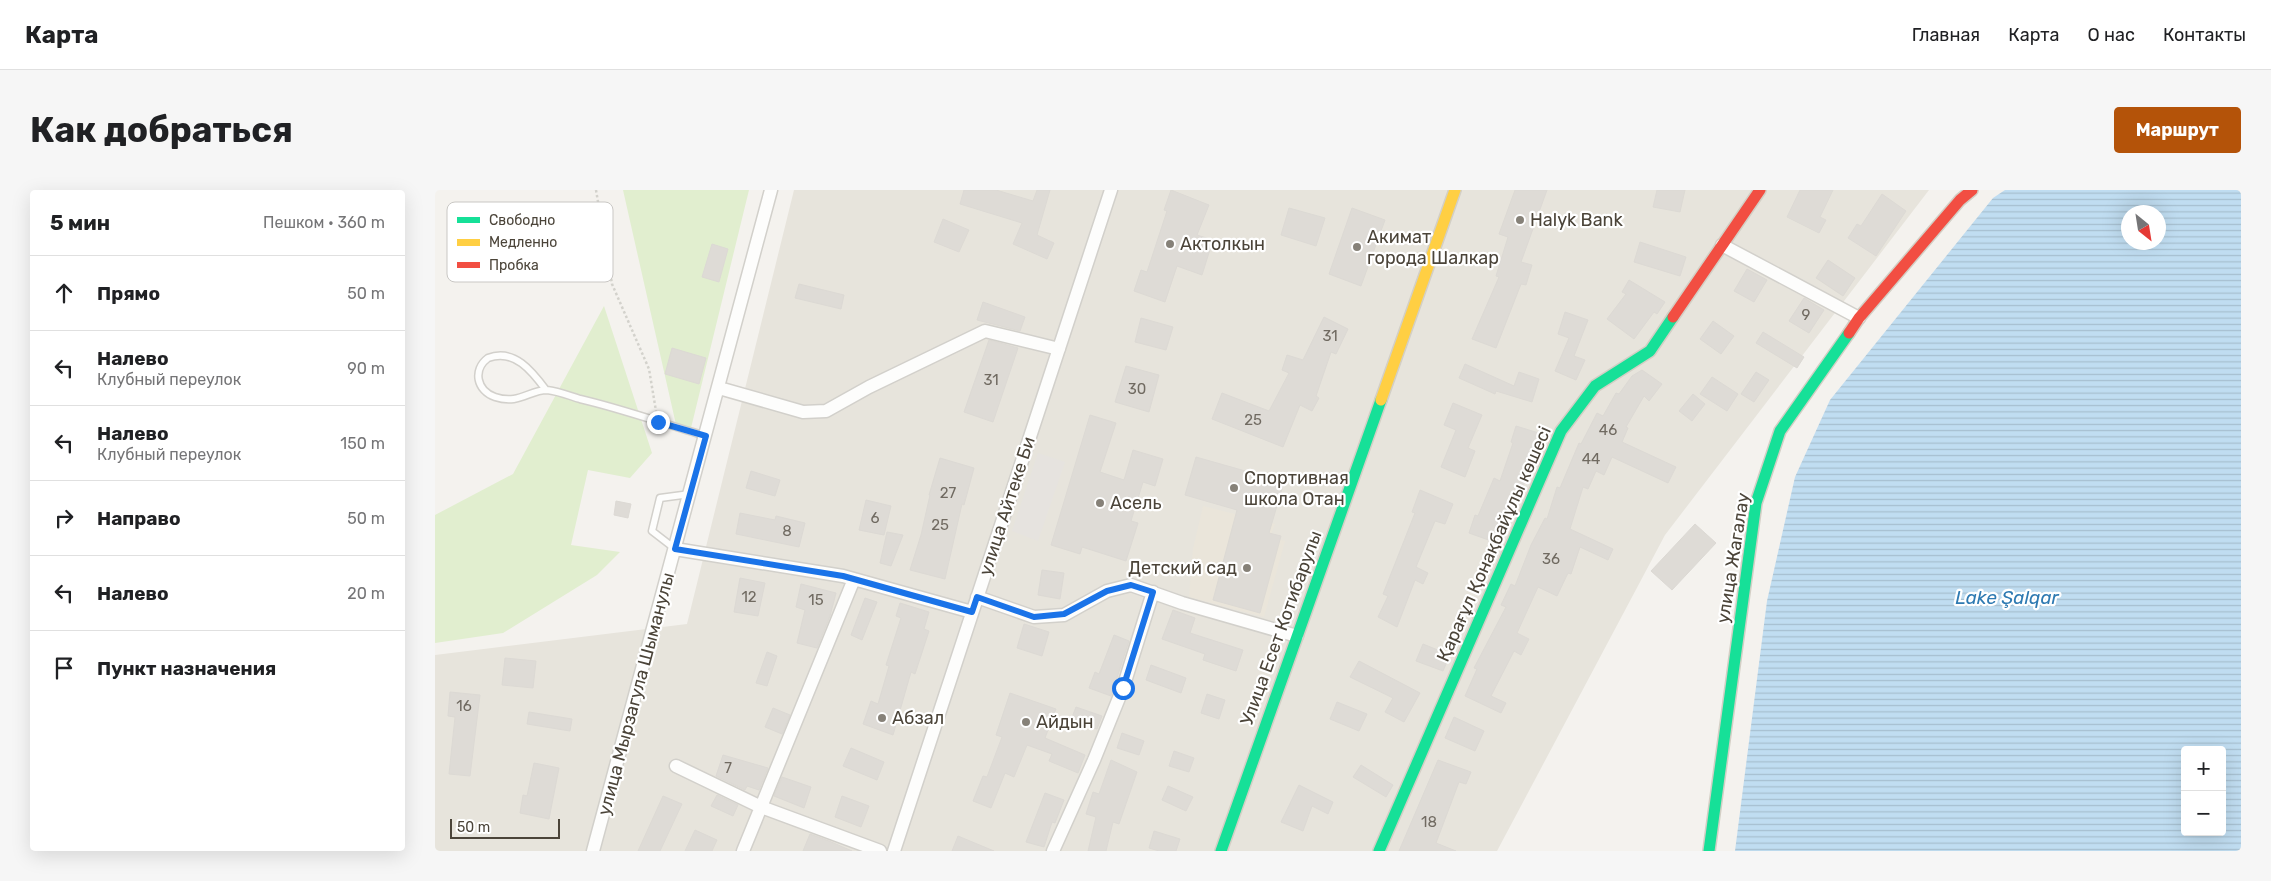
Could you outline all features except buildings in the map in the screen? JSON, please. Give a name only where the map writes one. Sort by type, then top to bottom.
[{"type":"street","name":"улица Мырзагула Шыманулы","points":[[593,851],[771,190]]},
{"type":"street","name":"улица Айтеке Би","points":[[894,851],[1111,190]]},
{"type":"street","name":"Улица Есет Котибарулы","points":[[1221,851],[1455,190]]},
{"type":"street","name":"Қарағұл Қонақбайұлы көшесі","points":[[1379,851],[1561,431],[1595,386],[1649,351],[1760,190]]},
{"type":"street","name":"улица Жагалау","points":[[1709,851],[1756,503],[1780,431],[1859,318],[1960,200],[1972,190]]},
{"type":"street","points":[[1722,245],[1859,318]]},
{"type":"street","points":[[719,388],[803,412],[826,411],[869,387],[985,331],[1059,349]]},
{"type":"street","points":[[675,549],[854,579],[972,612]]},
{"type":"street","points":[[743,851],[854,579]]},
{"type":"street","points":[[977,597],[1034,617],[1064,614],[1107,591],[1131,585],[1182,603],[1297,636]]},
{"type":"street","points":[[1053,851],[1123,688],[1153,592]]},
{"type":"street","points":[[676,766],[761,807],[881,851]]},
{"type":"lane","points":[[546,390],[530,369],[511,357],[493,356],[487,358],[478,371],[481,386],[494,396],[511,400],[546,390],[609,406],[706,436]]},
{"type":"lane","points":[[675,549],[653,531],[660,498],[690,494]]},
{"type":"path","points":[[612,282],[649,368],[658,422]]},
{"type":"shaded area","points":[[794,190],[1929,190],[1665,535],[1497,851],[435,851],[435,655],[687,624]]},
{"type":"shaded area","points":[[1038,453],[1065,462],[1038,541],[1012,531]]},
{"type":"shaded area","points":[[1203,506],[1275,524],[1270,537],[1285,541],[1264,617],[1189,597],[1193,549]]},
{"type":"green space","points":[[623,190],[749,190],[691,428],[677,429]]},
{"type":"green space","points":[[604,306],[652,453],[630,478],[588,470],[571,545],[620,552],[597,575],[503,633],[435,643],[435,515],[513,474]]},
{"type":"water","name":"Lake Şalqar","points":[[2005,190],[2241,190],[2241,851],[1735,851],[1767,601],[1795,477],[1830,400],[1993,198]]},
{"type":"traffic: fast","points":[[1379,851],[1561,431],[1595,386],[1650,351],[1673,317]]},
{"type":"traffic: fast","points":[[1709,851],[1756,503],[1780,431],[1849,333]]},
{"type":"traffic: fast","points":[[1221,851],[1381,400]]},
{"type":"traffic: slow","points":[[1381,400],[1455,190]]},
{"type":"traffic: jam","points":[[1673,317],[1760,190]]},
{"type":"traffic: jam","points":[[1849,333],[1859,318],[1960,200],[1972,190]]},
{"type":"place","name":"Halyk Bank","points":[[1520,220]]},
{"type":"place","name":"Актолкын","points":[[1170,244]]},
{"type":"place","name":"Акимат города Шалкар","points":[[1357,247]]},
{"type":"place","name":"Спортивная школа Отан","points":[[1234,488]]},
{"type":"place","name":"Асель","points":[[1100,503]]},
{"type":"place","name":"Детский сад","points":[[1247,568]]},
{"type":"place","name":"Абзал","points":[[882,718]]},
{"type":"place","name":"Айдын","points":[[1026,722]]},
{"type":"route","points":[[658,422],[706,436],[675,549],[843,576],[972,612],[977,597],[1034,617],[1064,614],[1107,591],[1131,585],[1153,592],[1123,688]]}]
